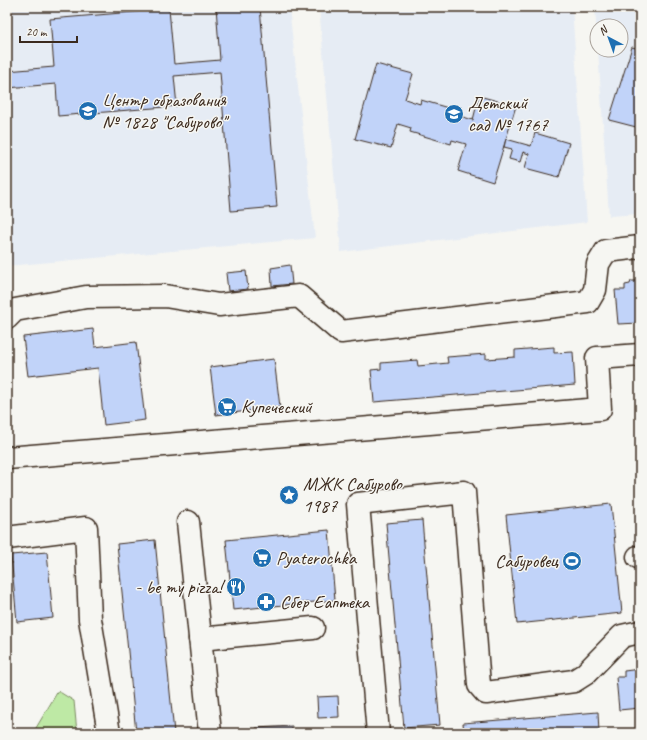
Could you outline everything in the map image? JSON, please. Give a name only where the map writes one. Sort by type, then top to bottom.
[{"type":"lane","points":[[7,318],[15,310],[86,297],[165,296],[220,305],[298,296],[341,332],[588,302],[595,290],[598,264],[606,250],[640,247]]},
{"type":"lane","points":[[7,458],[600,409],[597,358],[640,355]]},
{"type":"lane","points":[[378,733],[358,504],[464,492],[479,685],[486,693],[574,681],[585,674],[622,636],[640,632]]},
{"type":"lane","points":[[188,522],[210,733]]},
{"type":"lane","points":[[7,538],[86,528],[90,619],[109,733]]},
{"type":"lane","points":[[200,639],[313,628]]},
{"type":"shaded area","points":[[7,7],[289,7],[315,238],[7,266]]},
{"type":"shaded area","name":"Детский сад № 1767","points":[[319,7],[572,7],[587,222],[341,252]]},
{"type":"shaded area","points":[[595,7],[640,7],[640,214],[609,216],[599,58],[629,58],[629,18],[596,18]]},
{"type":"green space","points":[[58,691],[74,701],[77,733],[33,733]]},
{"type":"building","name":"Центр образования № 1828 \"Сабурово\"","points":[[216,7],[260,7],[277,207],[231,211],[220,72],[174,76],[177,106],[58,116],[56,84],[7,88],[7,71],[54,67],[50,19],[169,9],[174,64],[220,60]]},
{"type":"building","points":[[632,47],[640,49],[640,128],[609,120]]},
{"type":"building","points":[[376,64],[413,74],[405,99],[420,104],[421,100],[462,112],[460,116],[473,120],[479,96],[516,106],[493,182],[458,171],[466,144],[452,140],[451,144],[410,132],[411,128],[398,124],[391,148],[355,139]]},
{"type":"building","points":[[535,133],[569,143],[559,177],[525,168],[529,154],[523,152],[520,162],[509,159],[512,149],[504,147],[506,139],[531,146]]},
{"type":"building","points":[[290,265],[292,284],[272,286],[271,268]]},
{"type":"building","points":[[246,271],[248,289],[228,291],[226,273]]},
{"type":"building","points":[[631,281],[640,281],[640,323],[618,324],[615,290],[625,290],[625,285],[630,284]]},
{"type":"building","points":[[93,329],[95,347],[136,342],[145,420],[104,425],[98,368],[28,376],[23,337]]},
{"type":"building","points":[[554,347],[554,353],[573,352],[575,385],[374,402],[371,370],[381,369],[381,363],[417,360],[418,366],[448,363],[447,357],[486,354],[486,359],[515,357],[515,350]]},
{"type":"building","points":[[274,359],[280,407],[216,415],[210,367]]},
{"type":"building","points":[[611,504],[622,613],[517,624],[506,515]]},
{"type":"building","points":[[422,520],[440,725],[404,728],[386,523]]},
{"type":"building","points":[[329,530],[335,600],[233,610],[226,540]]},
{"type":"building","points":[[155,540],[174,733],[136,733],[117,544]]},
{"type":"building","points":[[47,552],[53,618],[17,622],[11,555]]},
{"type":"building","points":[[640,669],[640,708],[619,710],[616,677],[624,677],[624,671]]},
{"type":"building","points":[[338,696],[339,717],[318,718],[317,697]]},
{"type":"building","points":[[598,712],[599,733],[464,733],[463,723]]},
{"type":"building","points":[[292,726],[292,733],[257,733],[256,728]]},
{"type":"place","name":"Центр образования № 1828 \"Сабурово\"","points":[[88,111]]},
{"type":"place","name":"Детский сад № 1767","points":[[454,114]]},
{"type":"place","name":"Купеческий","points":[[227,407]]},
{"type":"place","name":"МЖК Сабурово 1987","points":[[289,495]]},
{"type":"place","name":"Pyaterochka","points":[[262,558]]},
{"type":"place","name":"Сабуровец","points":[[572,561]]},
{"type":"place","name":"- be my pizza!","points":[[236,587]]},
{"type":"place","name":"Сбер Еаптека","points":[[266,602]]}]
